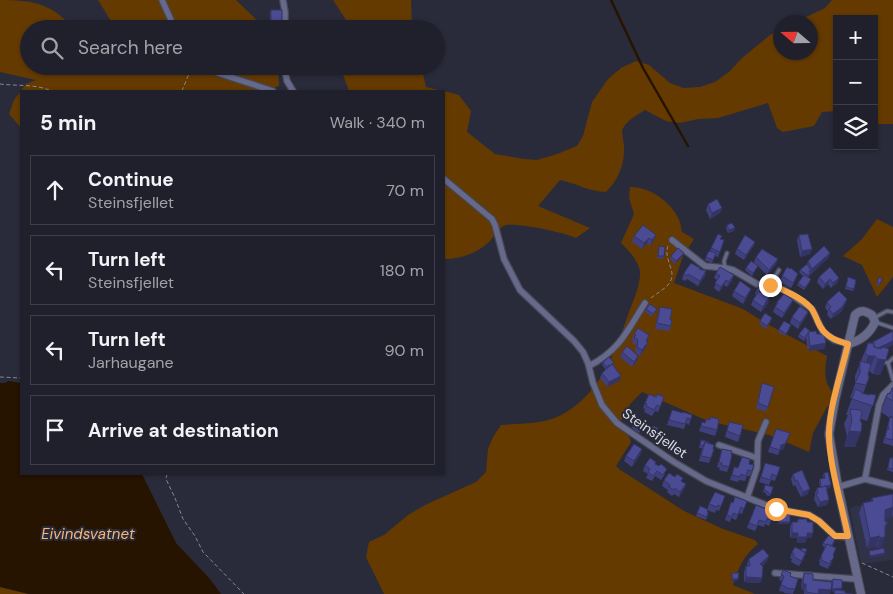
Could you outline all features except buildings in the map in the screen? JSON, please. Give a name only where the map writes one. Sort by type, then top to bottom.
[{"type":"street","points":[[162,0],[171,20]]},
{"type":"street","points":[[283,0],[285,20]]},
{"type":"street","points":[[224,75],[270,90]]},
{"type":"street","points":[[286,75],[292,90]]},
{"type":"street","name":"Steinsfjellet","points":[[445,180],[492,219],[504,259],[520,290],[574,341],[583,352],[602,405],[617,422],[645,443],[706,481],[776,509],[809,515],[819,521],[835,536],[848,536]]},
{"type":"street","points":[[672,240],[705,266],[725,268],[757,284],[770,285],[784,290],[812,309],[823,332],[834,340],[848,344],[858,342],[869,332],[874,320],[872,315],[863,311],[855,315],[848,344],[835,400],[829,434],[856,579],[861,594]]},
{"type":"street","points":[[589,366],[613,351],[645,303]]},
{"type":"street","points":[[865,479],[879,405],[884,395],[893,385]]},
{"type":"street","points":[[747,498],[757,468],[758,440],[766,422]]},
{"type":"street","points":[[719,446],[757,458]]},
{"type":"street","points":[[838,487],[865,479],[893,486]]},
{"type":"street","points":[[775,573],[856,579]]},
{"type":"lane","points":[[725,268],[724,261],[727,254]]},
{"type":"lane","points":[[770,285],[779,270]]},
{"type":"lane","points":[[874,320],[887,311],[893,312]]},
{"type":"lane","points":[[874,320],[893,328]]},
{"type":"lane","points":[[888,363],[893,358]]},
{"type":"lane","points":[[876,359],[888,363]]},
{"type":"lane","points":[[888,363],[893,380]]},
{"type":"path","points":[[182,90],[188,75]]},
{"type":"path","points":[[0,84],[36,86],[48,90]]},
{"type":"path","points":[[645,303],[669,284],[672,279],[666,254],[672,240]]},
{"type":"path","points":[[0,378],[20,378]]},
{"type":"path","points":[[167,475],[166,479],[176,498],[183,519],[203,552],[244,594]]},
{"type":"path","points":[[857,561],[893,577]]},
{"type":"shaded area","points":[[0,0],[22,1],[49,8],[65,20],[20,20],[20,75],[278,75],[279,86],[267,90],[22,90],[26,84],[36,80],[0,72]]},
{"type":"shaded area","points":[[98,0],[236,0],[257,20],[110,20]]},
{"type":"shaded area","points":[[333,0],[411,0],[412,20],[346,20]]},
{"type":"shaded area","points":[[832,0],[893,0],[893,124],[878,124],[878,15],[833,15],[833,111],[822,112],[814,126],[783,132],[777,128],[768,103],[718,118],[698,119],[680,123],[666,121],[645,110],[631,119],[623,128],[624,153],[622,165],[614,183],[606,192],[594,191],[560,180],[538,206],[590,228],[576,238],[527,226],[503,226],[490,241],[475,252],[457,258],[445,259],[445,91],[459,95],[471,111],[467,132],[495,154],[537,160],[577,146],[583,136],[592,102],[608,79],[621,68],[636,61],[649,65],[670,83],[683,88],[700,87],[715,82],[773,34],[773,60],[818,60],[818,15],[810,15],[825,8]]},
{"type":"shaded area","points":[[343,75],[423,75],[426,87],[439,90],[349,90]]},
{"type":"shaded area","points":[[20,92],[20,127],[9,114],[14,100]]},
{"type":"shaded area","points":[[630,187],[644,189],[664,200],[674,210],[682,232],[694,239],[683,256],[674,283],[743,309],[827,356],[825,368],[827,384],[839,398],[827,407],[813,433],[809,452],[769,435],[708,421],[642,392],[631,403],[619,424],[631,442],[616,466],[619,469],[684,511],[723,529],[755,540],[758,544],[742,562],[733,585],[755,594],[384,594],[366,557],[369,542],[384,535],[408,515],[425,505],[476,482],[486,472],[488,449],[501,425],[544,421],[560,416],[580,402],[599,380],[607,367],[635,297],[639,281],[640,271],[637,263],[621,243],[634,214],[629,198]]},
{"type":"shaded area","points":[[877,219],[893,227],[893,277],[877,297],[862,265],[843,256],[862,239]]},
{"type":"shaded area","points":[[893,498],[893,560],[861,564],[850,509]]},
{"type":"shaded area","points":[[0,587],[29,594],[0,594]]},
{"type":"water","name":"Eivindsvatnet","points":[[8,381],[20,383],[20,475],[142,475],[176,543],[210,579],[221,594],[29,594],[0,587],[0,383]]},
{"type":"waterway","points":[[611,0],[643,68],[688,146]]},
{"type":"route","points":[[770,285],[784,290],[806,304],[812,309],[823,332],[834,340],[848,344],[829,434],[848,536],[839,537],[831,534],[819,521],[809,515],[776,509]]}]
